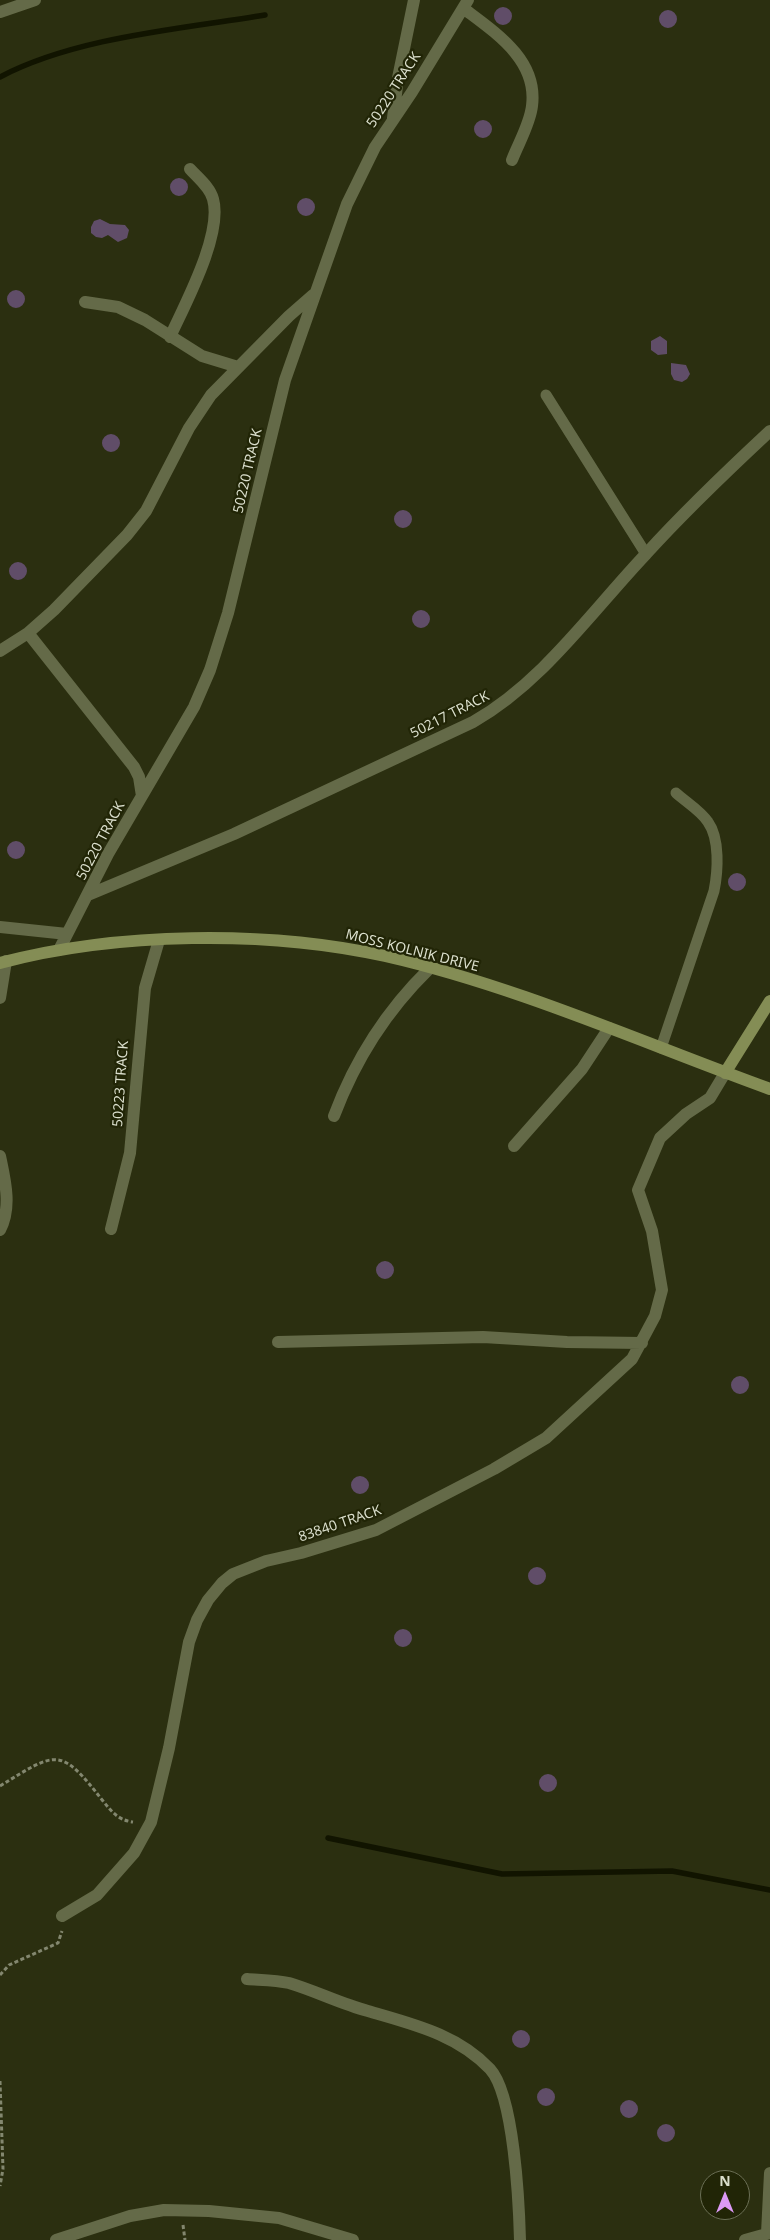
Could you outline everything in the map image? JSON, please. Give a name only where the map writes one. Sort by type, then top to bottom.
[{"type":"main road","name":"MOSS KOLNIK DRIVE","points":[[3,962],[59,950],[159,940],[224,939],[335,947],[386,956],[485,984],[609,1028],[770,1089]]},
{"type":"main road","points":[[725,1073],[770,1001]]},
{"type":"street","points":[[0,12],[35,0]]},
{"type":"street","points":[[393,120],[398,78],[414,0]]},
{"type":"street","points":[[466,4],[516,52],[526,67],[532,85],[532,108],[512,160]]},
{"type":"street","name":"50220 TRACK","points":[[59,950],[108,854],[194,707],[215,658],[244,551],[285,380],[347,204],[375,147],[466,4]]},
{"type":"street","points":[[170,337],[208,248],[213,228],[213,199],[208,188],[190,169]]},
{"type":"street","points":[[0,651],[28,633],[54,610],[146,511],[188,428],[211,395],[289,316],[314,295]]},
{"type":"street","points":[[85,302],[118,308],[145,320],[202,356],[238,367]]},
{"type":"street","name":"50217 TRACK","points":[[88,895],[234,834],[495,710],[538,672],[646,554],[712,486],[770,432]]},
{"type":"street","points":[[28,633],[134,767],[139,777],[142,796]]},
{"type":"street","points":[[0,927],[68,934]]},
{"type":"street","name":"50223 TRACK","points":[[111,1229],[130,1152],[145,988],[159,940]]},
{"type":"street","points":[[0,998],[3,962]]},
{"type":"street","points":[[334,1116],[345,1086],[362,1053],[408,990],[429,968]]},
{"type":"street","points":[[514,1146],[582,1069],[609,1028]]},
{"type":"street","name":"83840 TRACK","points":[[62,1916],[98,1895],[134,1854],[151,1822],[169,1748],[188,1642],[200,1613],[222,1583],[233,1574],[266,1561],[302,1553],[376,1530],[500,1465],[546,1438],[621,1371],[642,1343],[655,1316],[662,1290],[652,1231],[638,1190],[660,1138],[686,1114],[710,1098],[725,1073]]},
{"type":"street","points":[[0,1156],[7,1197],[6,1215],[0,1230]]},
{"type":"street","points":[[278,1342],[483,1336],[558,1342],[642,1343]]},
{"type":"street","points":[[247,1979],[287,1983],[365,2010],[422,2026],[453,2041],[491,2070],[502,2088],[515,2155],[520,2240]]},
{"type":"street","points":[[745,2240],[769,2233],[770,2173]]},
{"type":"street","points":[[56,2240],[130,2216],[164,2210],[209,2211],[279,2218],[353,2240]]},
{"type":"lane","points":[[546,395],[646,554]]},
{"type":"lane","points":[[661,1048],[714,890],[717,874],[716,845],[709,822],[676,793]]},
{"type":"path","points":[[0,1786],[29,1768],[50,1759],[64,1759],[74,1766],[92,1786],[115,1816],[130,1822],[151,1822]]},
{"type":"path","points":[[0,1975],[9,1965],[58,1943],[63,1928],[62,1916]]},
{"type":"path","points":[[0,2082],[2,2169],[0,2186]]},
{"type":"building","points":[[499,7],[507,7],[512,12],[510,23],[499,25],[494,20],[494,12]]},
{"type":"building","points":[[664,10],[672,10],[677,15],[675,26],[664,28],[659,23],[659,15]]},
{"type":"building","points":[[479,120],[487,120],[492,125],[490,136],[479,138],[474,133],[474,125]]},
{"type":"building","points":[[175,178],[183,178],[188,183],[186,194],[175,196],[170,191],[170,183]]},
{"type":"building","points":[[302,198],[310,198],[315,203],[313,214],[302,216],[297,211],[297,203]]},
{"type":"building","points":[[100,219],[110,224],[125,225],[129,230],[127,238],[118,242],[108,235],[102,238],[96,237],[91,233],[91,227],[94,221]]},
{"type":"building","points":[[12,290],[20,290],[25,295],[23,306],[12,308],[7,303],[7,295]]},
{"type":"building","points":[[660,336],[667,341],[667,354],[658,355],[651,350],[651,341]]},
{"type":"building","points":[[671,363],[686,365],[690,374],[687,379],[682,382],[674,380],[671,374]]},
{"type":"building","points":[[107,434],[115,434],[120,439],[118,450],[107,452],[102,447],[102,439]]},
{"type":"building","points":[[399,510],[407,510],[412,515],[410,526],[399,528],[394,523],[394,515]]},
{"type":"building","points":[[14,562],[22,562],[27,567],[25,578],[14,580],[9,575],[9,567]]},
{"type":"building","points":[[417,610],[425,610],[430,615],[428,626],[417,628],[412,623],[412,615]]},
{"type":"building","points":[[12,841],[20,841],[25,846],[23,857],[12,859],[7,854],[7,846]]},
{"type":"building","points":[[733,873],[741,873],[746,878],[744,889],[733,891],[728,886],[728,878]]},
{"type":"building","points":[[381,1261],[389,1261],[394,1266],[392,1277],[381,1279],[376,1274],[376,1266]]},
{"type":"building","points":[[736,1376],[744,1376],[749,1381],[747,1392],[736,1394],[731,1389],[731,1381]]},
{"type":"building","points":[[356,1476],[364,1476],[369,1481],[367,1492],[356,1494],[351,1489],[351,1481]]},
{"type":"building","points":[[533,1567],[541,1567],[546,1572],[544,1583],[533,1585],[528,1580],[528,1572]]},
{"type":"building","points":[[399,1629],[407,1629],[412,1634],[410,1645],[399,1647],[394,1642],[394,1634]]},
{"type":"building","points":[[544,1774],[552,1774],[557,1779],[555,1790],[544,1792],[539,1787],[539,1779]]},
{"type":"building","points":[[517,2030],[525,2030],[530,2035],[528,2046],[517,2048],[512,2043],[512,2035]]},
{"type":"building","points":[[542,2088],[550,2088],[555,2093],[553,2104],[542,2106],[537,2101],[537,2093]]},
{"type":"building","points":[[625,2100],[633,2100],[638,2105],[636,2116],[625,2118],[620,2113],[620,2105]]},
{"type":"building","points":[[662,2124],[670,2124],[675,2129],[673,2140],[662,2142],[657,2137],[657,2129]]},
{"type":"waterway","points":[[0,77],[30,63],[95,43],[164,30],[265,15]]},
{"type":"waterway","points":[[328,1838],[502,1874],[672,1871],[770,1890]]}]
